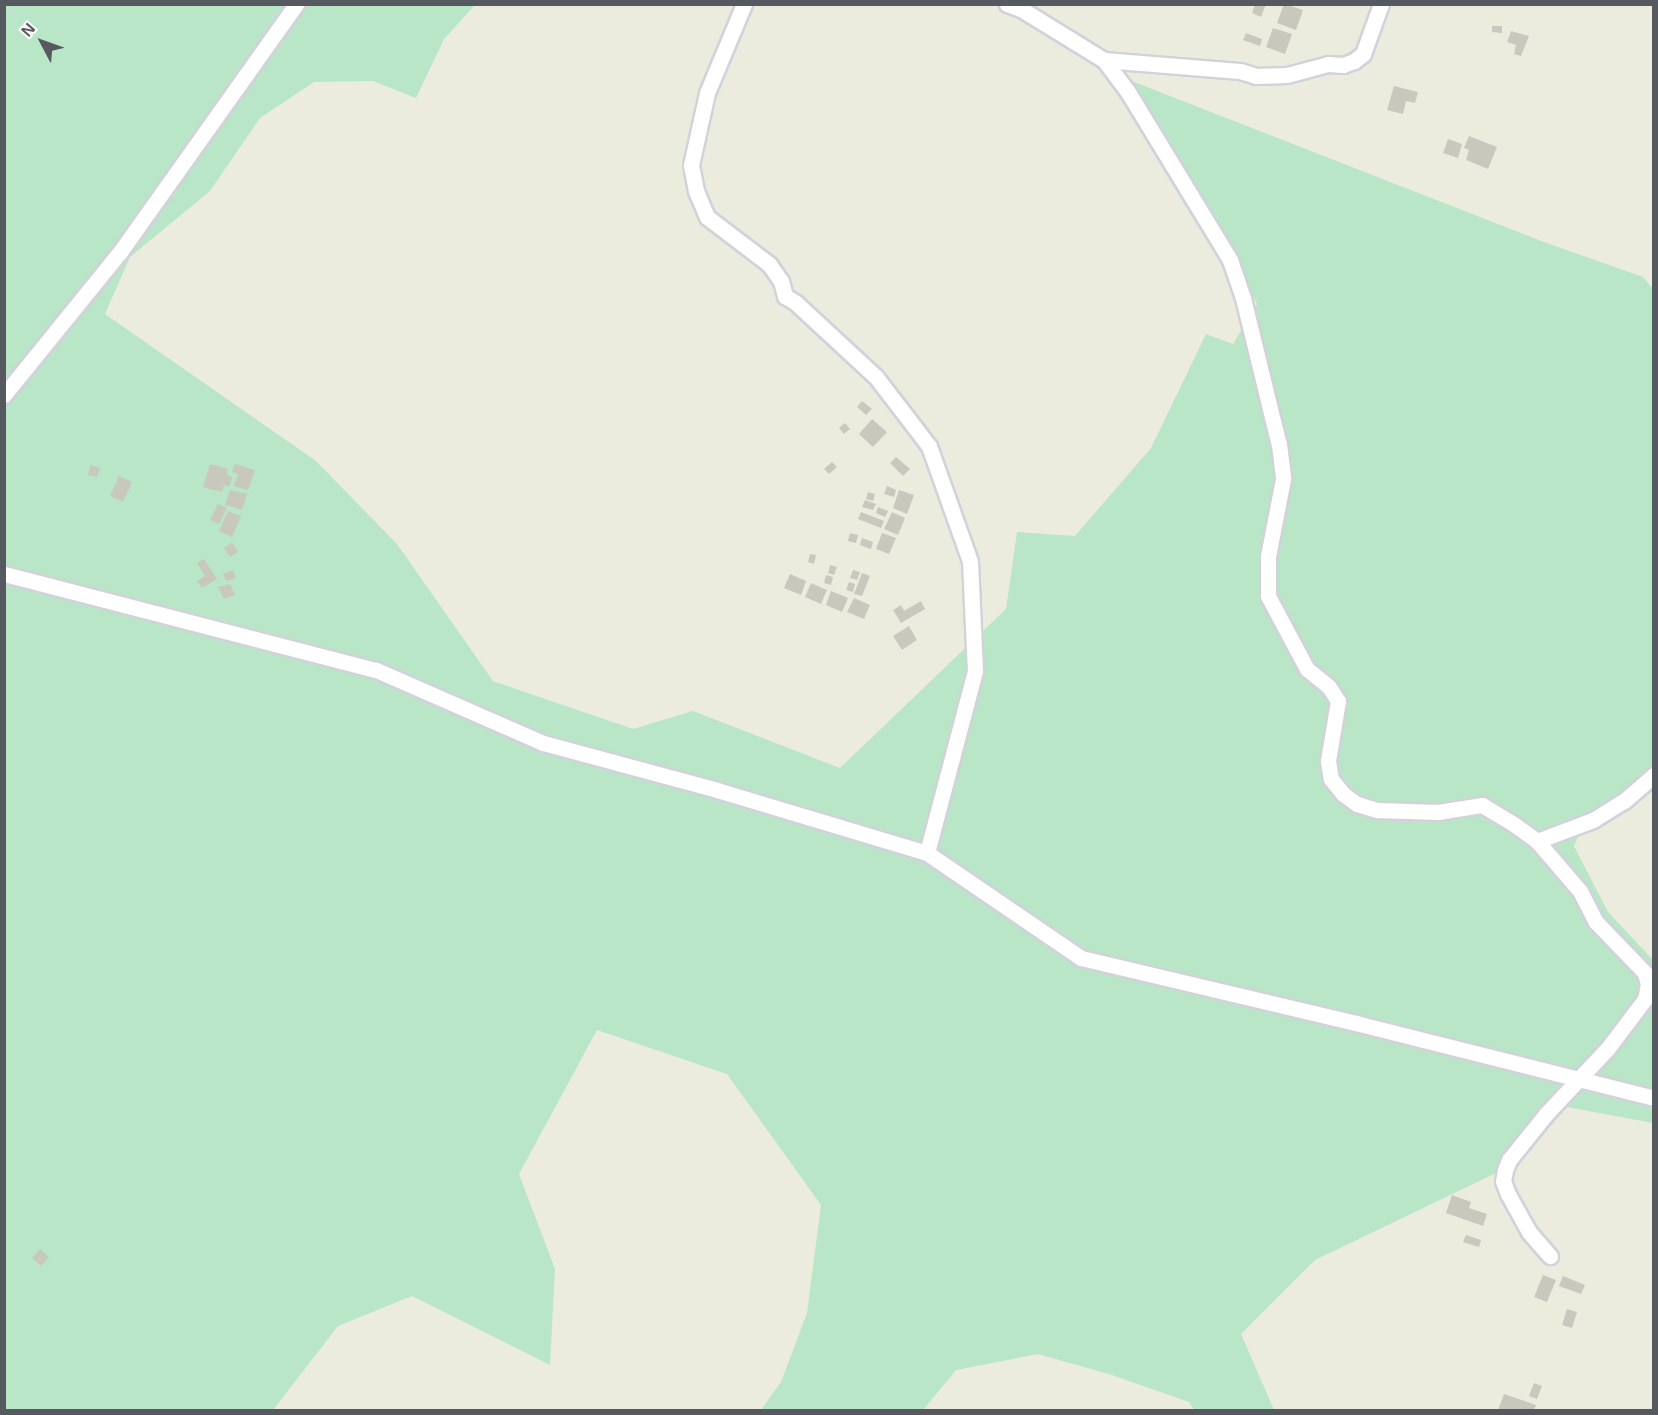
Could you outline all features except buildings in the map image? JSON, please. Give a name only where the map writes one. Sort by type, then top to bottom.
[{"type":"street","points":[[4,395],[120,252],[296,4]]},
{"type":"street","points":[[744,4],[707,93],[691,165],[696,191],[707,217],[769,264],[781,280],[785,296],[796,303],[876,377],[929,446],[970,561],[975,671],[927,853]]},
{"type":"street","points":[[1007,4],[1021,9],[1104,60],[1128,92],[1230,260],[1243,298],[1279,444],[1283,479],[1268,556],[1266,574],[1268,596],[1307,669],[1329,687],[1338,701],[1328,761],[1331,779],[1343,794],[1357,804],[1377,810],[1438,812],[1482,805],[1537,841],[1580,891],[1596,922],[1645,973],[1648,984],[1645,999],[1607,1049],[1545,1113],[1509,1160],[1503,1181],[1529,1232],[1550,1256]]},
{"type":"street","points":[[1104,60],[1240,71],[1256,76],[1287,75],[1328,64],[1343,65],[1363,54],[1381,4]]},
{"type":"street","points":[[4,574],[376,670],[543,743],[717,789],[927,853],[1081,958],[1356,1023],[1653,1098]]},
{"type":"street","points":[[1537,841],[1593,820],[1624,801],[1653,775]]},
{"type":"green space","points":[[5,5],[475,5],[444,39],[416,98],[373,81],[314,82],[260,118],[210,191],[130,257],[105,314],[316,461],[397,544],[493,681],[633,729],[693,711],[840,768],[1006,609],[1017,532],[1075,536],[1151,448],[1206,334],[1233,344],[1257,304],[1134,82],[1544,242],[1643,277],[1653,289],[1653,791],[1599,826],[1579,835],[1574,846],[1608,912],[1653,960],[1653,1123],[1567,1107],[1519,1162],[1315,1260],[1241,1334],[1274,1410],[1194,1410],[1189,1402],[1109,1374],[1038,1354],[956,1370],[923,1410],[761,1410],[781,1382],[807,1313],[821,1205],[727,1074],[597,1030],[519,1174],[555,1269],[550,1365],[412,1296],[338,1326],[273,1410],[5,1410]]}]
